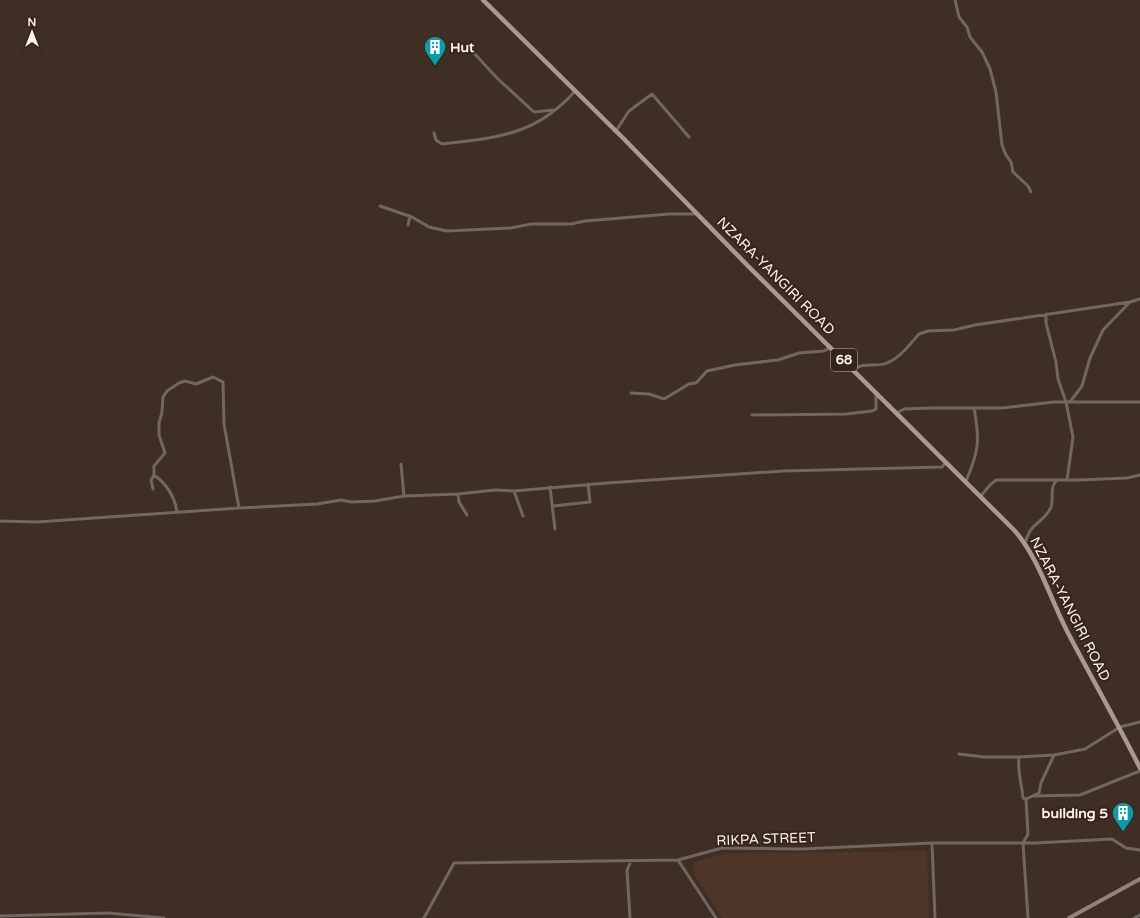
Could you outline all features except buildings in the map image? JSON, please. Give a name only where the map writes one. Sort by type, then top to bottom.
[{"type":"main road","name":"NZARA-YANGIRI ROAD","points":[[483,0],[616,131],[1015,531],[1024,543],[1067,631],[1120,727],[1140,770]]},
{"type":"street","points":[[955,0],[959,17],[967,27],[970,38],[982,52],[990,69],[996,92],[1002,145],[1011,162],[1013,172],[1028,186],[1031,192]]},
{"type":"street","points":[[473,52],[502,83],[534,112],[554,110]]},
{"type":"street","points":[[434,133],[436,140],[442,144],[490,138],[524,130],[544,119],[575,91]]},
{"type":"street","points":[[616,131],[629,111],[652,94],[689,137]]},
{"type":"street","points":[[380,206],[410,216],[430,228],[447,231],[511,228],[531,224],[571,224],[585,221],[669,214],[698,214]]},
{"type":"street","points":[[408,225],[410,216]]},
{"type":"street","points":[[854,370],[861,366],[887,364],[924,332],[954,330],[975,325],[1130,302],[1140,299]]},
{"type":"street","points":[[1070,402],[1082,386],[1088,366],[1102,332],[1130,302]]},
{"type":"street","points":[[1046,314],[1046,323],[1056,362],[1058,379],[1066,402],[1073,437],[1067,480]]},
{"type":"street","points":[[631,393],[644,393],[664,399],[689,384],[696,383],[707,371],[735,365],[778,360],[799,353],[824,351],[831,347]]},
{"type":"street","points":[[154,489],[151,480],[154,475],[154,466],[165,453],[159,435],[159,423],[162,412],[163,397],[167,391],[179,383],[185,381],[196,384],[213,377],[217,377],[223,382],[224,424],[239,508]]},
{"type":"street","points":[[752,415],[846,414],[872,411],[876,409],[876,392]]},
{"type":"street","points":[[897,413],[904,409],[1002,408],[1066,402],[1140,402]]},
{"type":"street","points":[[966,481],[976,455],[978,445],[978,433],[974,408]]},
{"type":"street","points":[[0,521],[37,522],[317,504],[341,500],[351,502],[375,501],[404,496],[458,494],[495,490],[514,491],[588,484],[784,472],[934,468],[945,466],[946,462]]},
{"type":"street","points":[[401,464],[404,496]]},
{"type":"street","points":[[154,475],[167,486],[175,502],[177,512]]},
{"type":"street","points":[[980,497],[996,480],[1126,478],[1140,475]]},
{"type":"street","points":[[1024,543],[1030,531],[1043,519],[1050,508],[1052,501],[1051,479]]},
{"type":"street","points":[[1052,486],[1057,480]]},
{"type":"street","points":[[553,506],[590,502],[588,484]]},
{"type":"street","points":[[550,487],[551,504],[553,506],[556,529]]},
{"type":"street","points":[[514,491],[523,516]]},
{"type":"street","points":[[458,494],[459,502],[467,514]]},
{"type":"street","points":[[959,754],[984,757],[1054,755],[1085,749],[1120,727],[1140,722]]},
{"type":"street","points":[[1034,796],[1038,793],[1054,755]]},
{"type":"street","points":[[1019,757],[1018,766],[1023,798],[1026,799],[1026,830],[1028,834],[1022,843],[1028,918]]},
{"type":"street","points":[[1026,799],[1034,796],[1080,795],[1140,770]]},
{"type":"street","name":"RIKPA STREET","points":[[424,918],[454,863],[678,860],[722,848],[801,848],[932,843],[1022,843],[1112,840],[1126,848],[1140,850]]},
{"type":"street","points":[[932,843],[935,918]]},
{"type":"street","points":[[678,860],[716,918]]},
{"type":"street","points":[[630,918],[627,870],[631,861]]},
{"type":"street","points":[[1069,918],[1140,879]]},
{"type":"street","points":[[0,916],[108,913],[164,918]]},
{"type":"street","points":[[1134,918],[1140,915]]},
{"type":"shaded area","points":[[927,851],[929,918],[722,918],[694,874],[694,862],[728,853]]},
{"type":"place","name":"Hut","points":[[435,66]]},
{"type":"place","name":"building 5","points":[[1123,832]]}]
